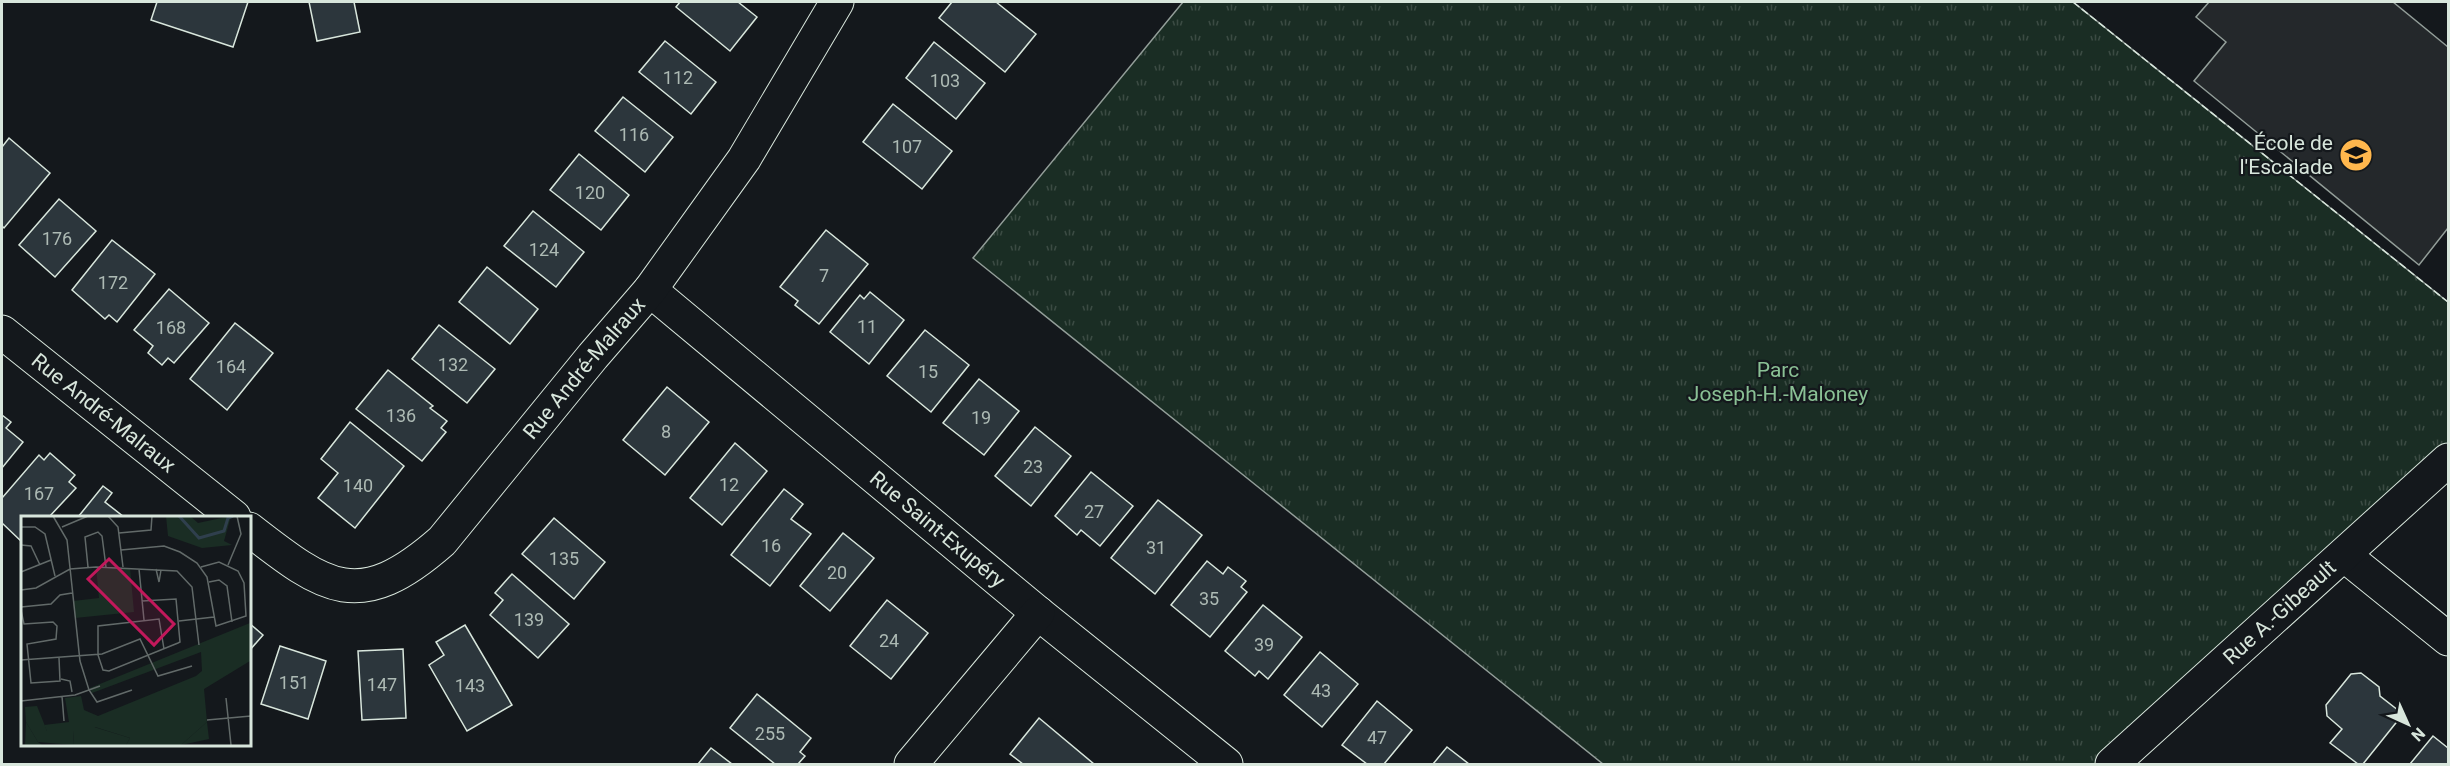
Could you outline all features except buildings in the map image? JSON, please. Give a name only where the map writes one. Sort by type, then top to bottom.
[{"type":"street","name":"Rue André-Malraux","points":[[250,529],[295,565],[319,578],[342,586],[367,585],[392,577],[418,562],[442,541],[650,290],[744,159],[837,2]]},
{"type":"street","name":"Rue Saint-Exupéry","points":[[650,290],[1038,613],[1226,765]]},
{"type":"street","name":"Rue André-Malraux","points":[[2,332],[233,516]]},
{"type":"street","name":"Rue A.-Gibeault","points":[[2112,765],[2448,460]]},
{"type":"street","points":[[2344,555],[2448,639]]},
{"type":"street","points":[[911,765],[1038,613]]},
{"type":"green space","name":"Parc Joseph-H.-Maloney","points":[[1183,2],[2073,2],[2448,302],[2448,460],[2112,764],[1603,764],[973,258]]},
{"type":"shaded area","name":"École de l'Escalade","points":[[2209,2],[2393,2],[2448,47],[2448,228],[2419,265],[2194,81],[2226,42],[2196,17]]},
{"type":"fence","points":[[2073,2],[2448,302]]},
{"type":"place","name":"École de l'Escalade","points":[[2356,155]]}]
